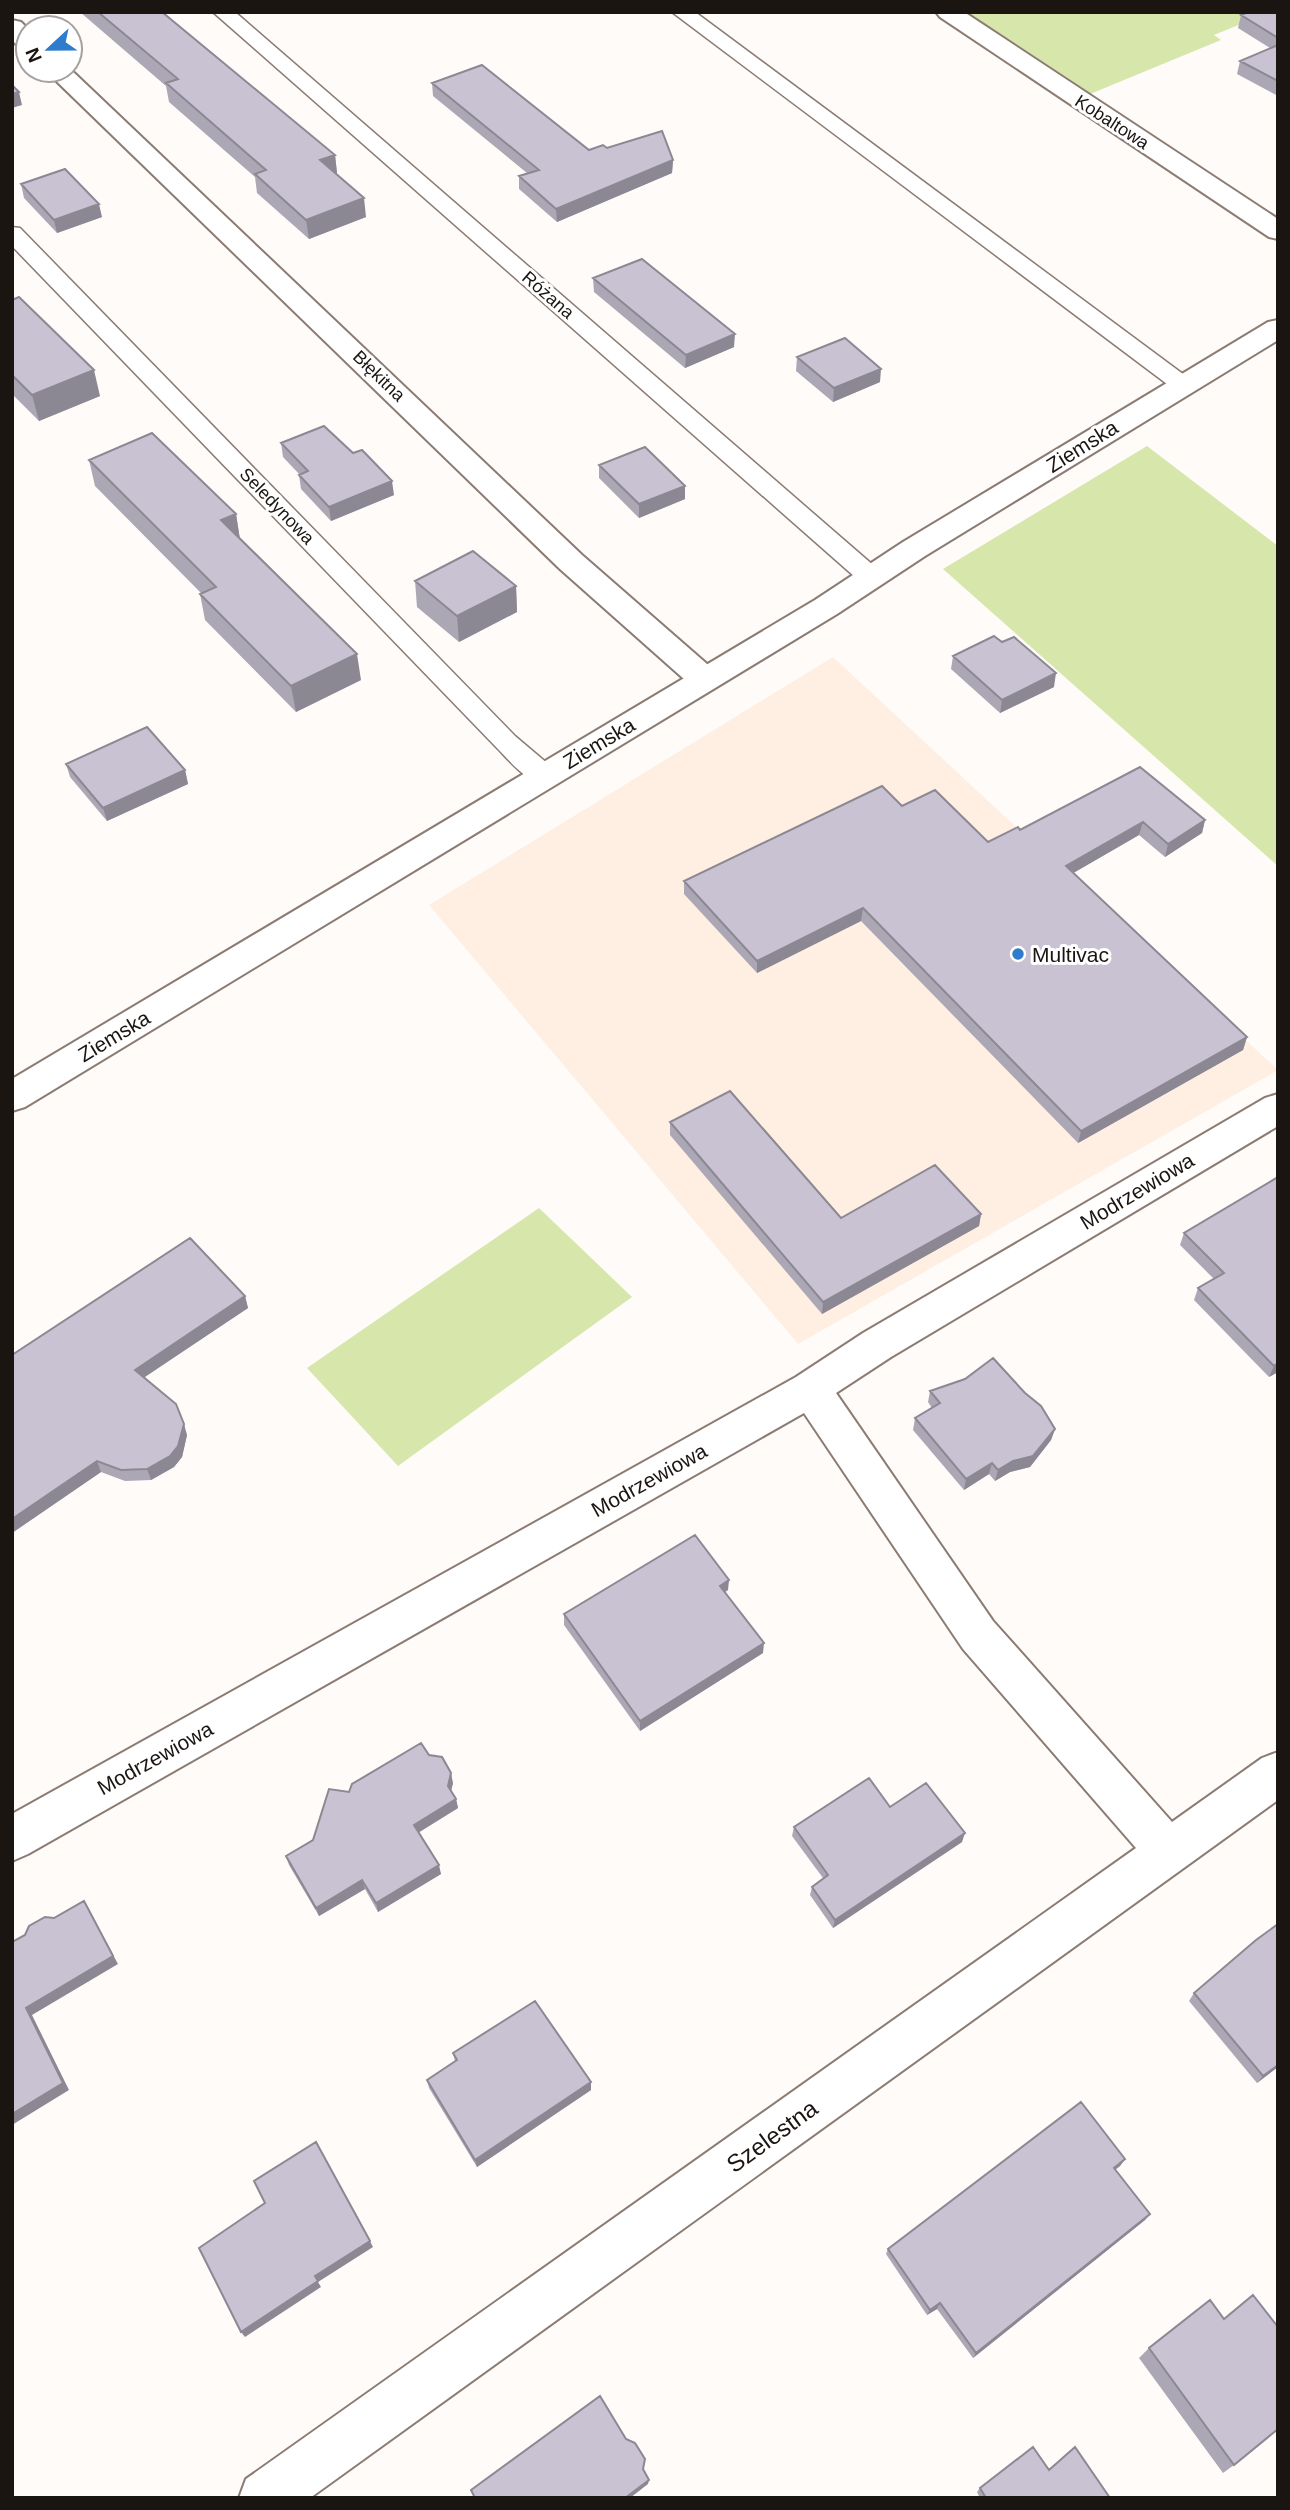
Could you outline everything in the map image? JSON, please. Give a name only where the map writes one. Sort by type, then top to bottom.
[{"type":"street","name":"Kobaltowa","points":[[948,12],[1278,230]]},
{"type":"street","name":"Błękitna","points":[[72,84],[571,562],[704,679]]},
{"type":"street","name":"Ziemska","points":[[12,1097],[872,578],[1278,328]]},
{"type":"street","name":"Modrzewiowa","points":[[12,1839],[810,1389],[877,1345],[1278,1108]]},
{"type":"street","points":[[810,1389],[978,1634],[1169,1852]]},
{"type":"street","name":"Szelestna","points":[[265,2498],[1278,1773]]},
{"type":"lane","name":"Różana","points":[[223,12],[872,578]]},
{"type":"lane","points":[[682,12],[1183,385]]},
{"type":"lane","name":"Seledynowa","points":[[12,233],[506,742],[544,776]]},
{"type":"shaded area","points":[[833,657],[1278,1070],[798,1344],[429,905]]},
{"type":"green space","points":[[948,12],[1270,12],[1214,35],[1221,40],[1078,99]]},
{"type":"green space","points":[[1147,446],[1278,546],[1278,866],[943,569]]},
{"type":"green space","points":[[539,1208],[632,1297],[398,1466],[307,1368]]},
{"type":"building","points":[[98,12],[162,12],[335,155],[320,160],[364,198],[306,220],[255,174],[266,170],[166,83],[178,79]]},
{"type":"building","points":[[1249,12],[1278,12],[1278,38],[1241,15]]},
{"type":"building","points":[[1278,45],[1278,81],[1240,61]]},
{"type":"building","points":[[482,65],[589,150],[603,145],[607,148],[662,131],[673,160],[556,209],[519,176],[539,170],[432,83]]},
{"type":"building","points":[[12,85],[19,92],[12,94]]},
{"type":"building","points":[[65,169],[99,204],[54,220],[21,184]]},
{"type":"building","points":[[642,259],[735,334],[686,355],[593,278]]},
{"type":"building","points":[[19,297],[94,370],[32,395],[12,375],[12,300]]},
{"type":"building","points":[[845,338],[881,369],[834,388],[797,357]]},
{"type":"building","points":[[324,426],[353,453],[362,450],[392,481],[329,507],[299,475],[308,471],[281,443]]},
{"type":"building","points":[[152,433],[236,514],[221,520],[357,654],[291,686],[200,594],[216,587],[89,460]]},
{"type":"building","points":[[645,447],[685,486],[639,504],[599,465]]},
{"type":"building","points":[[473,551],[516,586],[457,616],[415,581]]},
{"type":"building","points":[[994,636],[1002,642],[1014,637],[1056,673],[1002,700],[953,656]]},
{"type":"building","points":[[147,727],[185,770],[103,808],[66,764]]},
{"type":"building","name":"Multivac","points":[[1140,767],[1205,820],[1168,844],[1143,822],[1066,866],[1247,1037],[1081,1131],[863,908],[757,961],[684,881],[882,786],[902,806],[935,790],[988,842],[1018,827],[1020,830]]},
{"type":"building","points":[[730,1091],[841,1218],[935,1165],[981,1214],[823,1302],[670,1122]]},
{"type":"building","points":[[1278,1177],[1278,1363],[1274,1366],[1198,1288],[1224,1273],[1184,1233]]},
{"type":"building","points":[[190,1238],[245,1296],[135,1370],[176,1404],[184,1424],[178,1446],[170,1456],[147,1469],[121,1470],[97,1461],[12,1519],[12,1355]]},
{"type":"building","points":[[993,1358],[1025,1393],[1041,1406],[1055,1429],[1033,1456],[1013,1461],[998,1470],[992,1463],[966,1479],[915,1418],[940,1403],[930,1391],[965,1379]]},
{"type":"building","points":[[695,1535],[729,1580],[720,1586],[764,1643],[640,1721],[564,1614]]},
{"type":"building","points":[[421,1743],[429,1755],[442,1757],[451,1773],[448,1786],[456,1799],[414,1825],[439,1865],[376,1903],[362,1880],[316,1908],[286,1856],[313,1840],[329,1789],[349,1792],[352,1784]]},
{"type":"building","points":[[869,1778],[890,1807],[926,1783],[965,1833],[835,1920],[812,1887],[828,1875],[794,1827]]},
{"type":"building","points":[[84,1901],[113,1956],[26,2008],[63,2083],[12,2114],[12,1942],[25,1935],[29,1926],[45,1917],[54,1918]]},
{"type":"building","points":[[1278,1924],[1278,2065],[1263,2076],[1194,1993]]},
{"type":"building","points":[[535,2001],[591,2082],[475,2160],[427,2080],[457,2060],[453,2053]]},
{"type":"building","points":[[1081,2102],[1125,2159],[1114,2168],[1150,2214],[976,2353],[940,2303],[930,2310],[888,2249]]},
{"type":"building","points":[[316,2142],[370,2241],[315,2276],[318,2281],[241,2332],[199,2248],[265,2203],[254,2181]]},
{"type":"building","points":[[1253,2295],[1278,2327],[1278,2429],[1234,2465],[1149,2348],[1210,2300],[1224,2319]]},
{"type":"building","points":[[600,2396],[626,2439],[635,2443],[645,2459],[643,2469],[649,2480],[625,2498],[475,2498],[471,2490]]},
{"type":"building","points":[[1033,2447],[1049,2470],[1075,2447],[1110,2498],[986,2498],[980,2488]]},
{"type":"place","name":"Multivac","points":[[1018,954]]}]
